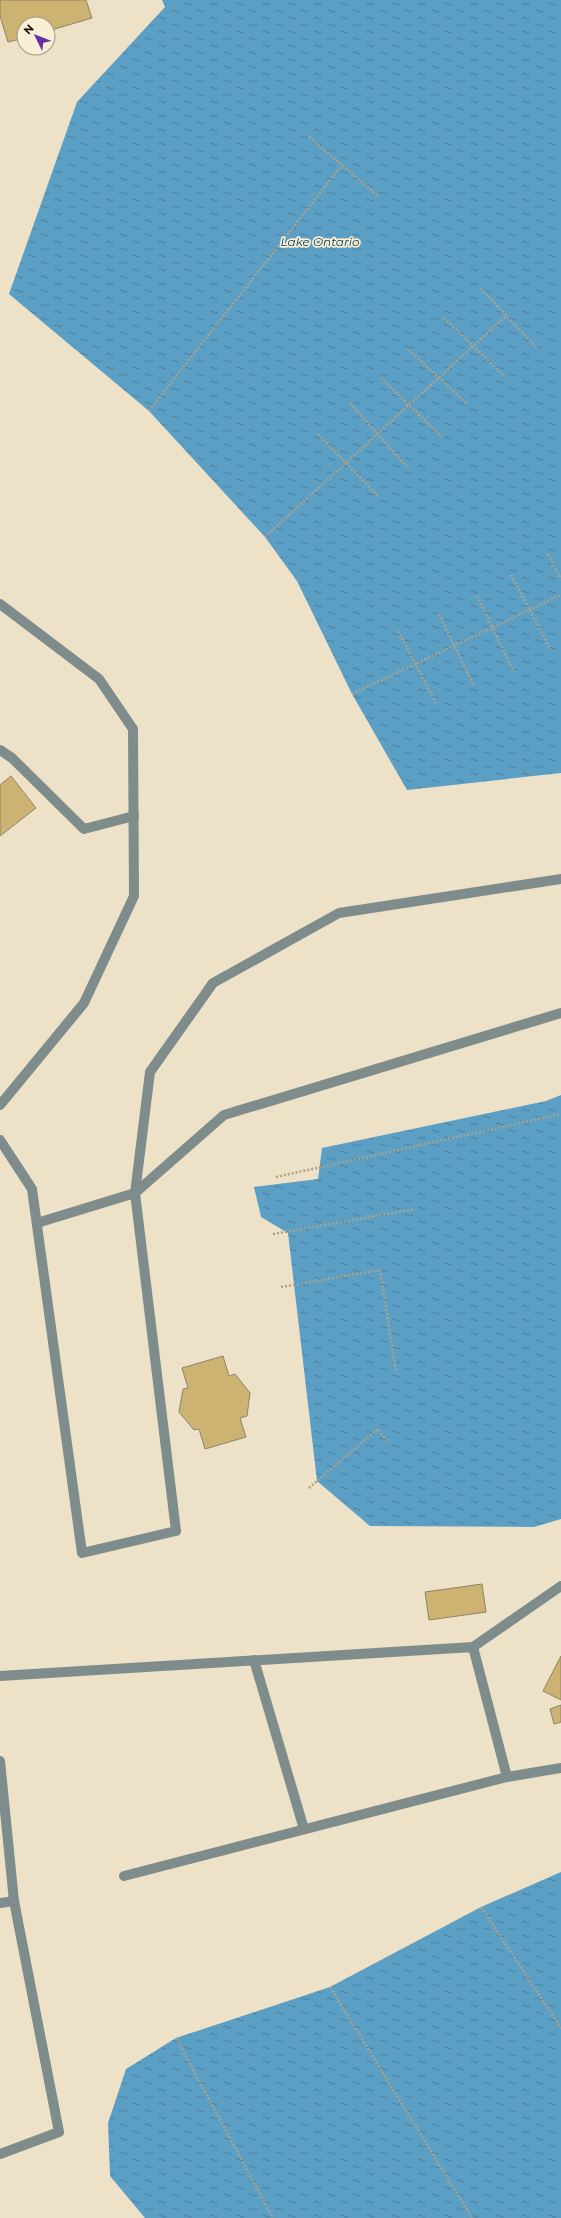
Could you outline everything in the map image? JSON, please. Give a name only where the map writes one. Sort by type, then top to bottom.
[{"type":"lane","points":[[0,604],[99,679],[133,729],[134,816],[134,896],[84,1003],[0,1105]]},
{"type":"lane","points":[[0,750],[12,758],[84,829],[134,816]]},
{"type":"lane","points":[[0,1140],[32,1189],[82,1553],[176,1531],[135,1194],[150,1072],[213,982],[340,913],[561,879]]},
{"type":"lane","points":[[37,1223],[135,1194],[224,1115],[561,1013]]},
{"type":"lane","points":[[0,1676],[473,1647],[561,1586]]},
{"type":"lane","points":[[473,1647],[507,1777]]},
{"type":"lane","points":[[254,1660],[304,1829]]},
{"type":"lane","points":[[0,1761],[14,1901],[59,2132],[0,2154]]},
{"type":"lane","points":[[124,1876],[507,1777],[561,1768]]},
{"type":"lane","points":[[0,1903],[14,1901]]},
{"type":"path","points":[[308,137],[378,196]]},
{"type":"path","points":[[149,411],[342,165]]},
{"type":"path","points":[[480,288],[537,348]]},
{"type":"path","points":[[265,537],[507,315]]},
{"type":"path","points":[[444,318],[505,376]]},
{"type":"path","points":[[409,350],[466,404]]},
{"type":"path","points":[[381,378],[442,437]]},
{"type":"path","points":[[350,403],[407,467]]},
{"type":"path","points":[[318,434],[378,496]]},
{"type":"path","points":[[548,554],[561,579]]},
{"type":"path","points":[[511,575],[551,650]]},
{"type":"path","points":[[352,694],[561,595]]},
{"type":"path","points":[[477,596],[514,672]]},
{"type":"path","points":[[439,614],[474,686]]},
{"type":"path","points":[[398,631],[436,703]]},
{"type":"path","points":[[276,1176],[561,1114]]},
{"type":"path","points":[[273,1234],[415,1209]]},
{"type":"path","points":[[281,1287],[380,1270],[396,1371]]},
{"type":"path","points":[[309,1488],[378,1429],[387,1441]]},
{"type":"path","points":[[481,1907],[561,2028]]},
{"type":"path","points":[[330,1987],[472,2218]]},
{"type":"path","points":[[176,2038],[273,2218]]},
{"type":"water","name":"Lake Ontario","points":[[162,0],[561,0],[561,773],[407,790],[352,694],[297,581],[265,537],[149,411],[9,294],[77,102],[165,7]]},
{"type":"water","points":[[561,1095],[561,1519],[534,1527],[370,1526],[317,1481],[288,1233],[261,1217],[254,1187],[318,1179],[322,1148],[546,1101]]},
{"type":"water","points":[[561,1872],[561,2218],[145,2218],[110,2176],[108,2123],[126,2069],[176,2038],[330,1987],[481,1907]]},
{"type":"building","points":[[0,0],[86,0],[92,18],[56,29],[56,16],[16,16],[16,40],[8,42],[0,16]]},
{"type":"building","points":[[11,776],[36,808],[0,836],[0,785]]},
{"type":"building","points":[[223,1356],[229,1376],[235,1374],[250,1393],[247,1416],[240,1418],[246,1437],[205,1449],[199,1429],[194,1430],[179,1412],[183,1389],[188,1388],[182,1368]]},
{"type":"building","points":[[482,1584],[486,1612],[429,1620],[425,1592]]},
{"type":"building","points":[[561,1656],[561,1700],[543,1691]]},
{"type":"building","points":[[561,1705],[561,1722],[554,1724],[550,1709]]}]
